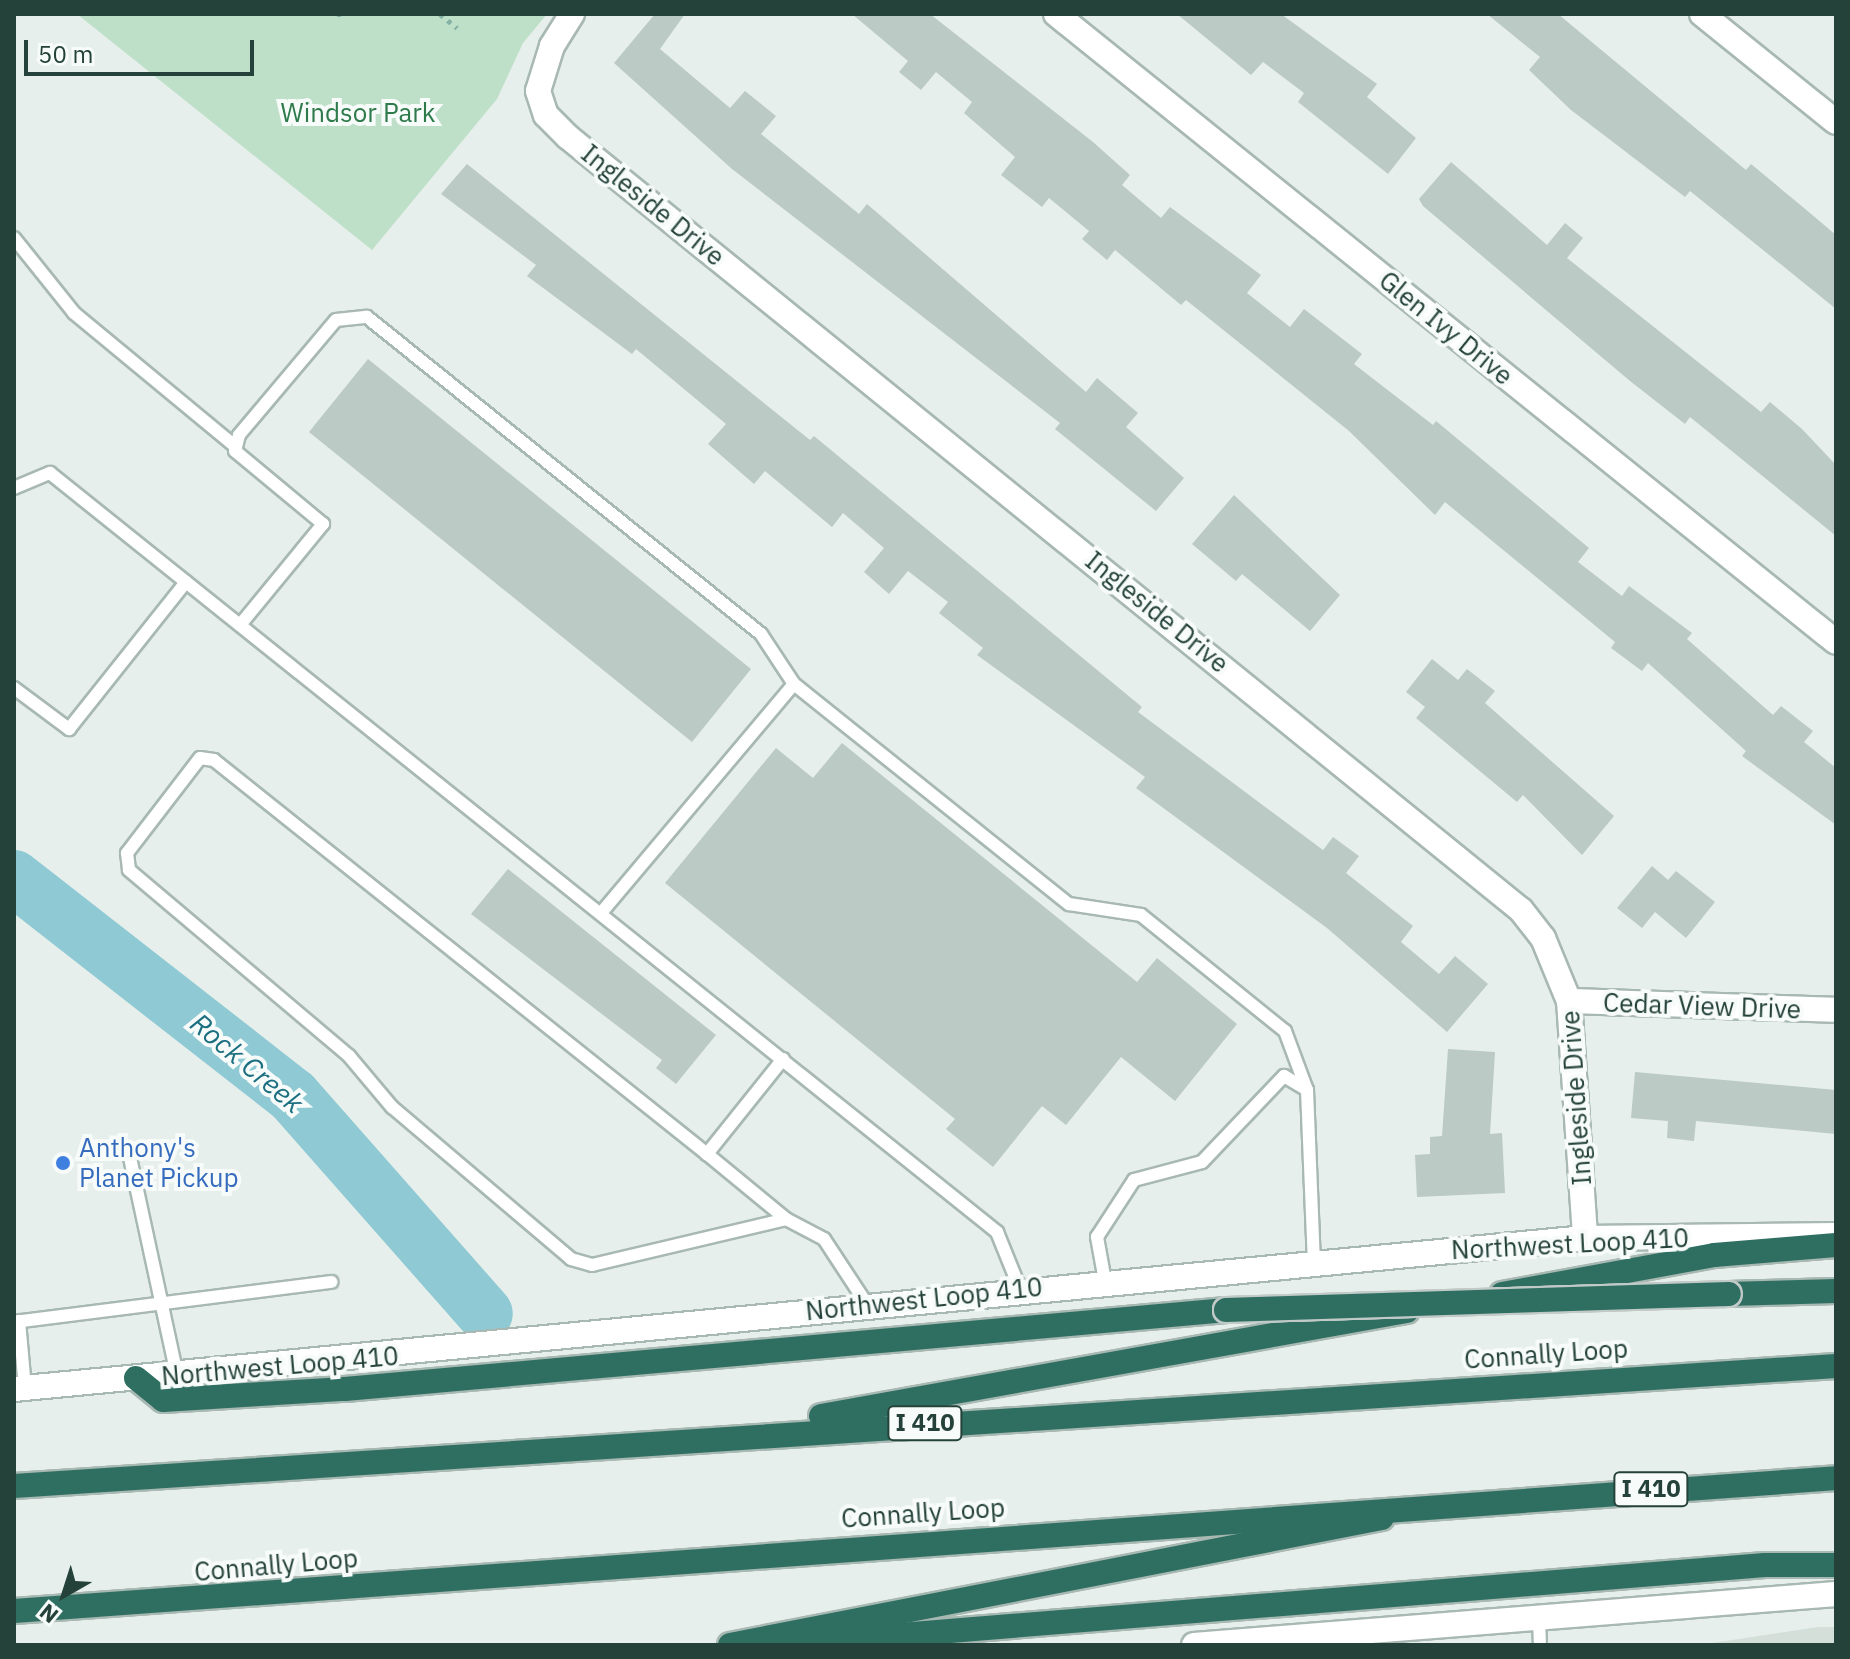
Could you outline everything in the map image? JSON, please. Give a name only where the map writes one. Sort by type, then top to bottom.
[{"type":"highway","points":[[701,1437],[1714,1255],[1836,1245]]},
{"type":"highway","points":[[136,1378],[163,1400],[345,1389],[1226,1310],[1836,1291]]},
{"type":"highway","name":"Connally Loop","points":[[14,1486],[701,1437],[1836,1366]]},
{"type":"highway","name":"Connally Loop","points":[[14,1611],[1467,1500],[1836,1478]]},
{"type":"highway","points":[[730,1645],[1164,1566],[1467,1500]]},
{"type":"highway","points":[[777,1645],[1765,1565],[1836,1565]]},
{"type":"street","name":"Ingleside Drive","points":[[572,14],[552,46],[538,91],[546,115],[568,137],[1493,883],[1543,938],[1569,1001],[1585,1238]]},
{"type":"street","name":"Glen Ivy Drive","points":[[1056,14],[1836,642]]},
{"type":"street","points":[[1702,14],[1832,112]]},
{"type":"street","name":"Cedar View Drive","points":[[1569,1001],[1836,1010]]},
{"type":"street","name":"Northwest Loop 410","points":[[20,1389],[1020,1289],[1585,1238],[1836,1235]]},
{"type":"street","points":[[1194,1645],[1836,1594]]},
{"type":"lane","points":[[14,238],[74,313],[236,447],[323,524],[240,625]]},
{"type":"lane","points":[[236,447],[336,320],[367,317],[761,634],[794,684],[1069,904],[1141,915],[1285,1031],[1307,1090],[1314,1264]]},
{"type":"lane","points":[[14,488],[50,473],[997,1232],[1020,1289]]},
{"type":"lane","points":[[14,688],[69,729],[186,582]]},
{"type":"lane","points":[[601,913],[794,684]]},
{"type":"lane","points":[[786,1219],[592,1265],[571,1259],[392,1107],[349,1056],[129,870],[127,853],[200,758],[214,760],[786,1219],[824,1239],[868,1306]]},
{"type":"lane","points":[[707,1154],[783,1059]]},
{"type":"lane","points":[[1105,1281],[1097,1237],[1134,1180],[1202,1162],[1284,1076],[1307,1090]]},
{"type":"lane","points":[[129,1153],[177,1375]]},
{"type":"lane","points":[[20,1389],[16,1321],[160,1306],[331,1282]]},
{"type":"lane","points":[[1539,1618],[1540,1645]]},
{"type":"path","points":[[337,14],[346,14]]},
{"type":"path","points":[[440,14],[457,28]]},
{"type":"shaded area","points":[[1836,1627],[1836,1645],[1699,1645]]},
{"type":"green space","name":"Windsor Park","points":[[77,14],[547,14],[523,43],[497,99],[372,250]]},
{"type":"building","points":[[655,14],[685,14],[660,49],[730,108],[745,91],[776,116],[761,134],[859,214],[867,204],[1086,392],[1097,378],[1138,413],[1126,427],[1184,478],[1156,511],[1055,429],[1060,423],[732,169],[614,63]]},
{"type":"building","points":[[852,14],[930,14],[1093,142],[1130,175],[1122,185],[1161,218],[1170,207],[1261,275],[1247,293],[1290,327],[1304,309],[1362,354],[1354,364],[1433,425],[1436,421],[1589,548],[1578,562],[1622,596],[1629,586],[1692,633],[1687,639],[1773,715],[1781,706],[1813,731],[1804,742],[1836,768],[1836,825],[1742,756],[1746,751],[1648,663],[1642,671],[1611,648],[1615,642],[1445,502],[1435,515],[1349,431],[1186,300],[1181,305],[1115,250],[1107,260],[1082,239],[1089,231],[1049,198],[1042,207],[1001,175],[1015,157],[964,113],[972,102],[936,72],[921,90],[899,72],[908,61]]},
{"type":"building","points":[[1177,14],[1281,14],[1377,84],[1367,97],[1416,138],[1388,174],[1298,102],[1304,93],[1263,62],[1251,75]]},
{"type":"building","points":[[1487,14],[1558,14],[1746,170],[1751,164],[1836,235],[1836,309],[1690,191],[1685,197],[1571,110],[1529,70],[1540,57]]},
{"type":"building","points":[[1451,162],[1547,245],[1565,223],[1583,238],[1567,258],[1761,412],[1770,402],[1802,429],[1836,465],[1836,536],[1690,417],[1685,424],[1630,381],[1423,206],[1419,199]]},
{"type":"building","points":[[467,164],[810,440],[814,436],[1142,707],[1138,712],[1323,850],[1333,837],[1359,856],[1346,873],[1413,926],[1401,942],[1439,974],[1455,956],[1488,984],[1447,1032],[1327,928],[1136,788],[1145,777],[977,655],[983,648],[939,613],[948,602],[908,571],[889,594],[864,572],[884,548],[843,513],[832,527],[765,471],[754,484],[708,444],[726,424],[636,349],[632,354],[527,276],[536,265],[441,194]]},
{"type":"building","points":[[368,359],[751,669],[692,742],[309,432]]},
{"type":"building","points":[[1234,495],[1340,595],[1310,631],[1242,574],[1236,581],[1192,544]]},
{"type":"building","points":[[1432,659],[1458,680],[1467,669],[1495,691],[1485,703],[1614,816],[1582,855],[1523,795],[1517,802],[1416,718],[1425,707],[1406,692]]},
{"type":"building","points":[[842,743],[1137,982],[1157,958],[1237,1024],[1175,1101],[1121,1057],[1066,1125],[1042,1106],[993,1167],[946,1129],[955,1119],[665,883],[776,748],[813,778]]},
{"type":"building","points":[[1652,866],[1668,880],[1676,871],[1715,902],[1686,938],[1655,912],[1642,928],[1617,908]]},
{"type":"building","points":[[508,869],[716,1035],[676,1084],[656,1068],[662,1060],[471,914]]},
{"type":"building","points":[[1448,1049],[1495,1052],[1490,1134],[1502,1133],[1505,1193],[1417,1197],[1415,1155],[1430,1154],[1430,1137],[1442,1136]]},
{"type":"building","points":[[1635,1072],[1836,1090],[1836,1134],[1696,1121],[1694,1141],[1667,1138],[1668,1121],[1631,1118]]},
{"type":"waterway","name":"Rock Creek","points":[[14,878],[293,1096],[485,1314]]},
{"type":"place","name":"Anthony's Planet Pickup","points":[[63,1163]]}]
